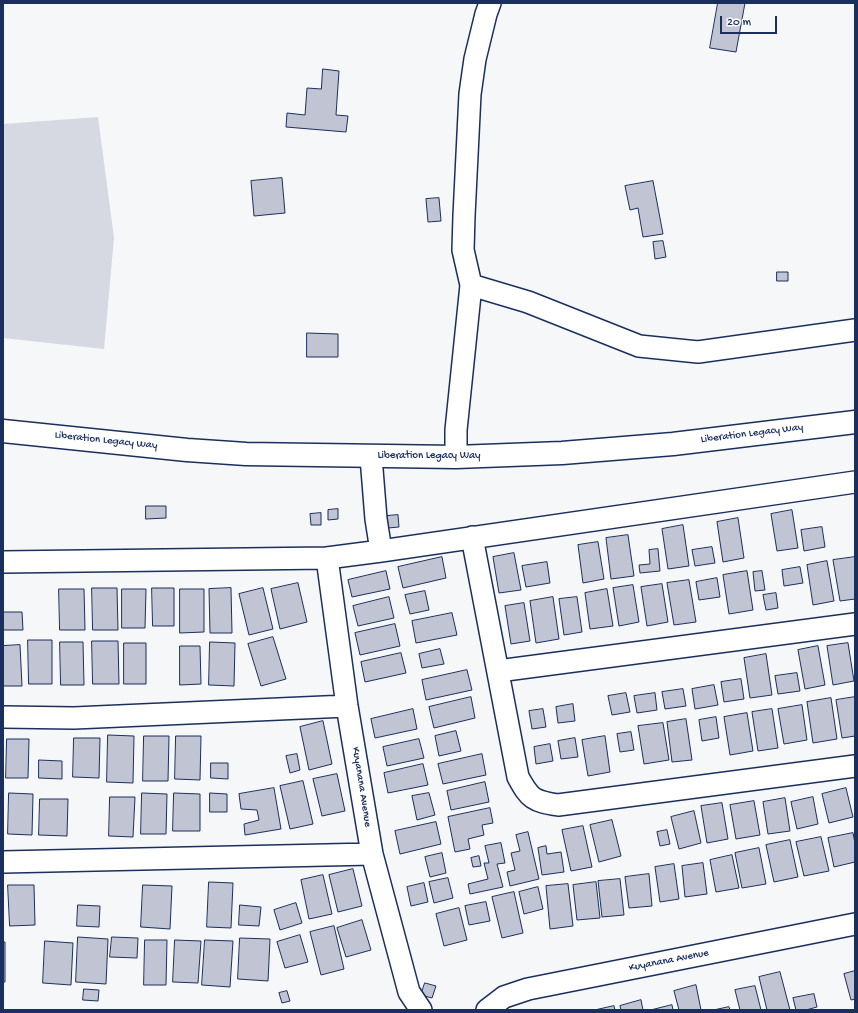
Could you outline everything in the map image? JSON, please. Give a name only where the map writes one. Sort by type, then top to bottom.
[{"type":"main road","name":"Liberation Legacy Way","points":[[3,431],[187,450],[246,454],[371,457],[456,457],[562,453],[634,447],[855,422]]},
{"type":"street","points":[[456,457],[456,430],[470,285],[463,250],[470,94],[475,59],[490,3]]},
{"type":"street","points":[[470,285],[528,302],[639,346],[698,352],[855,330]]},
{"type":"street","points":[[371,457],[376,519],[381,551]]},
{"type":"street","points":[[3,562],[327,558],[855,482]]},
{"type":"street","points":[[472,537],[518,777],[526,792],[540,802],[558,805],[855,766]]},
{"type":"street","name":"Kuyanana Avenue","points":[[327,558],[347,706],[372,854],[409,992],[421,1010]]},
{"type":"street","points":[[498,671],[855,624]]},
{"type":"street","points":[[3,717],[74,718],[347,706]]},
{"type":"street","points":[[3,862],[372,854]]},
{"type":"street","name":"Kuyanana Avenue","points":[[487,1010],[504,997],[528,989],[855,924]]},
{"type":"shaded area","points":[[98,117],[114,238],[104,349],[3,338],[3,124]]},
{"type":"building","points":[[718,3],[745,3],[736,52],[710,48]]},
{"type":"building","points":[[323,69],[339,71],[336,115],[348,116],[346,132],[286,127],[287,113],[305,115],[307,88],[321,89]]},
{"type":"building","points":[[282,178],[285,213],[254,216],[251,181]]},
{"type":"building","points":[[653,181],[663,234],[643,237],[638,208],[630,210],[625,186]]},
{"type":"building","points":[[439,198],[441,221],[428,222],[426,199]]},
{"type":"building","points":[[663,241],[666,257],[655,259],[653,242]]},
{"type":"building","points":[[777,272],[788,272],[788,281],[777,281]]},
{"type":"building","points":[[307,333],[338,334],[338,357],[307,357]]},
{"type":"building","points":[[146,506],[166,506],[166,518],[146,519]]},
{"type":"building","points":[[338,509],[338,519],[328,520],[328,510]]},
{"type":"building","points":[[792,510],[798,548],[777,551],[771,514]]},
{"type":"building","points":[[321,513],[321,525],[311,525],[310,514]]},
{"type":"building","points":[[398,515],[399,527],[388,528],[387,516]]},
{"type":"building","points":[[738,518],[744,558],[723,562],[717,522]]},
{"type":"building","points":[[683,525],[689,566],[668,569],[662,529]]},
{"type":"building","points":[[822,527],[825,547],[804,551],[801,530]]},
{"type":"building","points":[[628,535],[634,576],[611,579],[606,538]]},
{"type":"building","points":[[598,542],[604,579],[583,583],[578,545]]},
{"type":"building","points":[[712,547],[715,563],[695,566],[692,550]]},
{"type":"building","points":[[658,549],[660,571],[640,573],[639,565],[650,564],[649,550]]},
{"type":"building","points":[[514,553],[521,590],[499,593],[493,557]]},
{"type":"building","points":[[442,557],[446,578],[403,588],[398,567]]},
{"type":"building","points":[[855,557],[855,599],[840,601],[833,560]]},
{"type":"building","points":[[827,561],[834,601],[813,605],[807,565]]},
{"type":"building","points":[[547,562],[550,583],[526,587],[522,566]]},
{"type":"building","points":[[800,567],[803,583],[784,586],[782,570]]},
{"type":"building","points":[[386,571],[390,589],[352,597],[348,580]]},
{"type":"building","points":[[747,571],[753,610],[729,614],[723,575]]},
{"type":"building","points":[[762,571],[765,590],[755,591],[753,572]]},
{"type":"building","points":[[717,578],[720,597],[699,600],[696,582]]},
{"type":"building","points":[[689,580],[696,622],[674,625],[667,583]]},
{"type":"building","points":[[298,583],[307,622],[280,629],[271,589]]},
{"type":"building","points":[[662,584],[668,622],[647,626],[641,587]]},
{"type":"building","points":[[633,585],[639,622],[619,626],[613,588]]},
{"type":"building","points":[[92,588],[117,588],[118,630],[93,630]]},
{"type":"building","points":[[152,588],[174,588],[174,626],[153,626]]},
{"type":"building","points":[[231,588],[232,633],[210,633],[209,589]]},
{"type":"building","points":[[263,588],[273,629],[249,635],[239,594]]},
{"type":"building","points":[[59,589],[84,589],[85,630],[60,630]]},
{"type":"building","points":[[122,589],[146,589],[145,628],[122,628]]},
{"type":"building","points":[[180,589],[204,589],[204,632],[180,633]]},
{"type":"building","points":[[607,589],[613,626],[590,629],[585,593]]},
{"type":"building","points":[[425,591],[429,610],[410,614],[405,595]]},
{"type":"building","points":[[776,593],[778,608],[766,610],[763,595]]},
{"type":"building","points":[[389,597],[394,618],[358,626],[353,606]]},
{"type":"building","points":[[553,597],[559,639],[536,643],[530,601]]},
{"type":"building","points":[[577,597],[582,632],[564,635],[559,599]]},
{"type":"building","points":[[524,603],[530,641],[511,644],[505,606]]},
{"type":"building","points":[[3,612],[22,612],[23,630],[3,630]]},
{"type":"building","points":[[452,613],[457,635],[416,643],[412,621]]},
{"type":"building","points":[[395,624],[400,646],[360,655],[355,633]]},
{"type":"building","points":[[273,637],[286,679],[261,686],[248,644]]},
{"type":"building","points":[[28,640],[52,640],[52,684],[29,684]]},
{"type":"building","points":[[92,641],[118,641],[119,684],[93,684]]},
{"type":"building","points":[[60,642],[83,642],[84,685],[61,685]]},
{"type":"building","points":[[210,642],[235,643],[234,686],[209,685]]},
{"type":"building","points":[[124,643],[146,643],[146,684],[124,684]]},
{"type":"building","points":[[848,643],[854,681],[833,685],[827,646]]},
{"type":"building","points":[[20,645],[22,686],[3,686],[3,646]]},
{"type":"building","points":[[180,646],[200,646],[201,684],[180,685]]},
{"type":"building","points":[[818,646],[825,685],[805,689],[798,650]]},
{"type":"building","points":[[440,649],[444,664],[422,668],[419,654]]},
{"type":"building","points":[[401,653],[406,673],[365,682],[361,662]]},
{"type":"building","points":[[766,654],[772,695],[750,698],[744,658]]},
{"type":"building","points":[[467,670],[472,690],[426,700],[422,680]]},
{"type":"building","points":[[797,673],[800,691],[778,694],[775,676]]},
{"type":"building","points":[[741,679],[744,699],[724,702],[721,682]]},
{"type":"building","points":[[714,685],[718,705],[695,709],[692,689]]},
{"type":"building","points":[[683,689],[686,706],[665,709],[662,692]]},
{"type":"building","points":[[626,693],[630,712],[612,715],[608,696]]},
{"type":"building","points":[[655,693],[657,710],[637,713],[634,696]]},
{"type":"building","points":[[471,697],[475,718],[434,728],[429,707]]},
{"type":"building","points":[[855,697],[855,736],[842,738],[836,700]]},
{"type":"building","points":[[831,698],[837,739],[813,743],[807,702]]},
{"type":"building","points":[[573,704],[575,721],[558,723],[556,707]]},
{"type":"building","points":[[802,705],[807,740],[784,744],[778,709]]},
{"type":"building","points":[[413,709],[417,729],[375,738],[371,719]]},
{"type":"building","points":[[543,709],[546,727],[532,729],[529,711]]},
{"type":"building","points":[[772,709],[778,748],[758,751],[752,712]]},
{"type":"building","points":[[747,713],[753,751],[730,755],[724,717]]},
{"type":"building","points":[[716,717],[719,738],[702,741],[699,720]]},
{"type":"building","points":[[686,719],[692,760],[672,762],[667,722]]},
{"type":"building","points":[[323,721],[332,764],[309,770],[300,727]]},
{"type":"building","points":[[663,723],[669,760],[644,764],[638,726]]},
{"type":"building","points":[[456,731],[461,751],[439,756],[435,736]]},
{"type":"building","points":[[631,732],[634,750],[620,752],[617,734]]},
{"type":"building","points":[[108,735],[134,736],[133,783],[107,782]]},
{"type":"building","points":[[144,736],[169,736],[168,781],[143,781]]},
{"type":"building","points":[[176,736],[201,736],[200,780],[175,779]]},
{"type":"building","points":[[605,736],[610,772],[588,776],[582,740]]},
{"type":"building","points":[[74,738],[100,738],[99,778],[73,777]]},
{"type":"building","points":[[575,738],[578,757],[561,759],[558,741]]},
{"type":"building","points":[[7,739],[29,739],[28,778],[6,778]]},
{"type":"building","points":[[419,739],[424,758],[387,766],[383,747]]},
{"type":"building","points":[[550,744],[553,761],[536,764],[534,747]]},
{"type":"building","points":[[297,754],[300,770],[290,773],[286,756]]},
{"type":"building","points":[[482,754],[486,775],[443,784],[438,764]]},
{"type":"building","points":[[39,760],[62,761],[62,779],[39,778]]},
{"type":"building","points":[[211,763],[228,763],[228,779],[211,778]]},
{"type":"building","points":[[423,764],[428,785],[388,793],[384,773]]},
{"type":"building","points":[[337,774],[345,811],[322,816],[313,779]]},
{"type":"building","points":[[303,781],[313,824],[290,829],[280,786]]},
{"type":"building","points":[[485,782],[489,802],[451,810],[447,791]]},
{"type":"building","points":[[274,788],[281,829],[245,835],[244,824],[259,820],[257,810],[241,809],[239,794]]},
{"type":"building","points":[[846,788],[853,817],[829,823],[822,794]]},
{"type":"building","points":[[9,793],[33,794],[32,835],[8,834]]},
{"type":"building","points":[[142,793],[167,794],[166,834],[141,834]]},
{"type":"building","points":[[174,793],[200,794],[200,831],[173,831]]},
{"type":"building","points":[[210,793],[227,794],[227,812],[210,812]]},
{"type":"building","points":[[429,793],[435,815],[417,820],[412,796]]},
{"type":"building","points":[[110,797],[135,797],[133,837],[109,836]]},
{"type":"building","points":[[813,797],[818,824],[797,829],[791,802]]},
{"type":"building","points":[[785,798],[790,831],[768,834],[763,802]]},
{"type":"building","points":[[40,799],[68,799],[67,836],[39,835]]},
{"type":"building","points":[[754,801],[760,835],[736,839],[730,805]]},
{"type":"building","points":[[722,803],[728,839],[707,843],[701,806]]},
{"type":"building","points":[[490,808],[493,823],[482,825],[484,835],[468,839],[470,849],[455,852],[448,817]]},
{"type":"building","points":[[694,811],[701,843],[679,849],[671,817]]},
{"type":"building","points":[[612,820],[621,856],[599,862],[590,825]]},
{"type":"building","points":[[436,822],[441,844],[400,854],[395,831]]},
{"type":"building","points":[[583,826],[592,867],[571,871],[562,830]]},
{"type":"building","points":[[667,830],[670,844],[660,846],[657,832]]},
{"type":"building","points":[[528,832],[539,879],[510,886],[507,872],[515,870],[511,853],[520,851],[516,835]]},
{"type":"building","points":[[853,833],[855,843],[855,862],[834,867],[828,838]]},
{"type":"building","points":[[821,837],[829,871],[804,876],[796,842]]},
{"type":"building","points":[[790,840],[798,877],[774,882],[766,845]]},
{"type":"building","points":[[501,843],[505,863],[497,864],[503,887],[470,894],[468,884],[488,879],[484,863],[489,863],[485,846]]},
{"type":"building","points":[[546,846],[547,854],[561,852],[564,872],[542,875],[538,848]]},
{"type":"building","points":[[759,848],[766,884],[742,888],[735,853]]},
{"type":"building","points":[[442,853],[446,873],[430,877],[425,857]]},
{"type":"building","points":[[732,855],[739,888],[716,892],[710,860]]},
{"type":"building","points":[[479,856],[481,866],[473,867],[471,858]]},
{"type":"building","points":[[703,863],[707,894],[685,897],[682,866]]},
{"type":"building","points":[[674,864],[679,899],[660,902],[655,867]]},
{"type":"building","points":[[353,869],[362,906],[338,912],[329,875]]},
{"type":"building","points":[[649,874],[652,906],[629,908],[625,877]]},
{"type":"building","points":[[323,875],[332,914],[309,919],[301,880]]},
{"type":"building","points":[[448,878],[453,898],[434,903],[429,882]]},
{"type":"building","points":[[620,879],[624,915],[602,917],[598,881]]},
{"type":"building","points":[[209,882],[233,883],[231,928],[207,927]]},
{"type":"building","points":[[596,882],[600,918],[577,920],[573,885]]},
{"type":"building","points":[[424,883],[428,902],[411,906],[407,887]]},
{"type":"building","points":[[568,884],[573,926],[550,929],[546,886]]},
{"type":"building","points":[[8,885],[34,885],[35,925],[10,926]]},
{"type":"building","points":[[143,885],[172,886],[170,929],[141,927]]},
{"type":"building","points":[[538,887],[543,909],[524,914],[519,892]]},
{"type":"building","points":[[514,892],[523,933],[502,938],[492,897]]},
{"type":"building","points":[[486,902],[490,921],[469,925],[465,906]]},
{"type":"building","points":[[296,903],[302,923],[280,930],[274,910]]},
{"type":"building","points":[[78,905],[100,906],[99,927],[77,926]]},
{"type":"building","points":[[240,905],[261,907],[259,926],[239,925]]},
{"type":"building","points":[[459,908],[467,940],[444,946],[436,914]]},
{"type":"building","points":[[362,920],[371,950],[346,957],[337,928]]},
{"type":"building","points":[[334,926],[344,969],[321,975],[310,932]]},
{"type":"building","points":[[300,935],[308,962],[285,968],[277,942]]},
{"type":"building","points":[[78,937],[108,939],[106,984],[76,982]]},
{"type":"building","points":[[112,937],[138,938],[137,958],[110,957]]},
{"type":"building","points":[[240,938],[270,939],[268,981],[238,979]]},
{"type":"building","points":[[145,940],[167,940],[166,985],[144,985]]},
{"type":"building","points":[[175,940],[201,941],[198,983],[173,982]]},
{"type":"building","points":[[205,940],[233,941],[230,987],[202,985]]},
{"type":"building","points":[[45,941],[73,943],[71,985],[43,983]]},
{"type":"building","points":[[3,942],[5,942],[5,982],[3,982]]},
{"type":"building","points":[[855,971],[855,999],[851,1000],[844,974]]},
{"type":"building","points":[[780,972],[790,1010],[767,1010],[759,977]]},
{"type":"building","points":[[425,983],[436,986],[432,998],[421,995]]},
{"type":"building","points":[[696,985],[701,1010],[679,1010],[674,991]]},
{"type":"building","points":[[755,986],[761,1010],[740,1010],[735,990]]},
{"type":"building","points":[[84,989],[99,990],[98,1001],[83,1000]]},
{"type":"building","points":[[287,991],[290,1001],[282,1003],[279,993]]},
{"type":"building","points":[[814,994],[817,1007],[806,1010],[796,1010],[793,998]]},
{"type":"building","points":[[641,1000],[643,1010],[621,1010],[620,1006]]},
{"type":"building","points":[[672,1005],[673,1010],[651,1010]]},
{"type":"building","points":[[614,1006],[615,1010],[595,1010]]},
{"type":"building","points":[[729,1007],[730,1010],[714,1010]]}]
